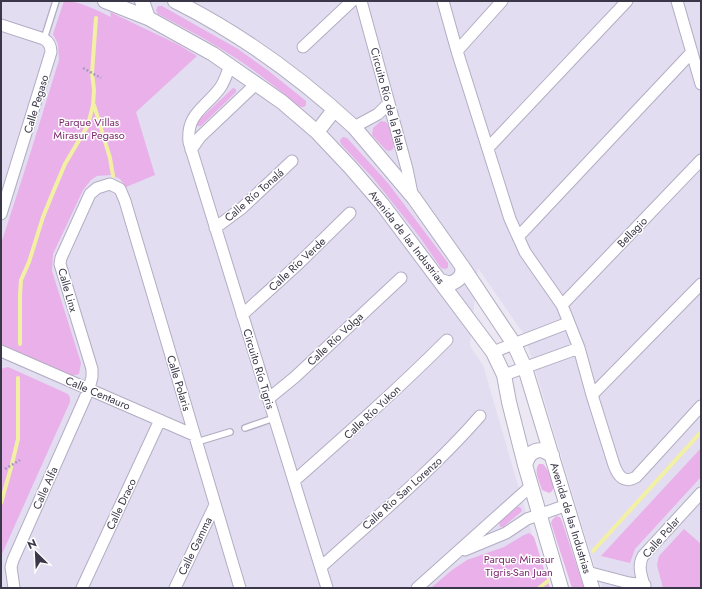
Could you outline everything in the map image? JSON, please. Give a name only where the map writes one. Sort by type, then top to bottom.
[{"type":"street","name":"Avenida de las Industrias","points":[[105,1],[148,18],[214,54],[257,83],[317,132],[382,204],[493,352],[504,375],[509,402],[525,465],[561,588]]},
{"type":"street","points":[[142,1],[148,18]]},
{"type":"street","name":"Avenida de las Industrias","points":[[175,1],[248,43],[282,66],[354,128],[414,198],[514,344],[525,368],[568,505],[592,588]]},
{"type":"street","points":[[304,47],[352,1]]},
{"type":"street","name":"Circuito Río de la Plata","points":[[361,1],[414,198]]},
{"type":"street","points":[[443,1],[457,51],[510,219],[525,252],[562,305],[579,348],[592,395],[616,469],[621,478],[624,480],[633,479],[701,406]]},
{"type":"street","points":[[457,51],[502,1]]},
{"type":"street","points":[[488,148],[627,1]]},
{"type":"street","points":[[677,1],[701,84]]},
{"type":"street","points":[[1,25],[44,39]]},
{"type":"street","name":"Calle Pegaso","points":[[1,214],[50,57],[51,46],[44,39]]},
{"type":"street","points":[[518,237],[692,52]]},
{"type":"street","name":"Circuito Río Tigris","points":[[230,65],[220,88],[200,108],[192,120],[188,135],[190,150],[327,588]]},
{"type":"street","points":[[190,150],[200,137],[257,83]]},
{"type":"street","points":[[354,128],[378,114],[389,103]]},
{"type":"street","points":[[317,132],[334,110]]},
{"type":"street","name":"Bellagio","points":[[562,305],[701,160]]},
{"type":"street","name":"Calle Río Tonalá","points":[[215,228],[242,208],[292,161]]},
{"type":"street","name":"Calle Linx","points":[[89,389],[92,369],[60,264],[60,258],[90,194],[97,188],[110,184]]},
{"type":"street","name":"Calle Polaris","points":[[110,184],[120,189],[125,201],[240,588]]},
{"type":"street","name":"Calle Río Verde","points":[[242,315],[296,266],[350,213]]},
{"type":"street","points":[[441,281],[450,284],[457,281],[463,271],[462,266]]},
{"type":"street","name":"Calle Río Volga","points":[[268,399],[301,372],[401,278]]},
{"type":"street","points":[[592,395],[701,284]]},
{"type":"street","points":[[493,352],[568,323]]},
{"type":"street","name":"Calle Río Yukon","points":[[294,481],[343,439],[420,367],[446,340]]},
{"type":"street","points":[[504,375],[579,348]]},
{"type":"street","name":"Calle Centauro","points":[[1,351],[160,420],[196,438]]},
{"type":"street","name":"Calle Alfa","points":[[14,588],[11,567],[13,560],[89,389]]},
{"type":"street","name":"Calle Río San Lorenzo","points":[[321,567],[456,443],[480,416]]},
{"type":"street","name":"Calle Draco","points":[[82,588],[160,420]]},
{"type":"street","points":[[525,465],[530,454],[533,452],[542,450],[552,455]]},
{"type":"street","points":[[417,588],[531,486]]},
{"type":"street","name":"Calle Polar","points":[[645,587],[640,563],[643,556],[701,493]]},
{"type":"street","name":"Calle Gamma","points":[[175,588],[215,505]]},
{"type":"street","points":[[455,554],[506,533],[527,519],[568,505]]},
{"type":"street","points":[[587,572],[645,587]]},
{"type":"lane","points":[[44,39],[56,1]]},
{"type":"lane","points":[[245,428],[274,418]]},
{"type":"lane","points":[[196,438],[230,432]]},
{"type":"path","points":[[83,68],[101,78]]},
{"type":"path","points":[[5,469],[20,460]]},
{"type":"shaded area","points":[[1,1],[701,1],[701,588],[602,588],[525,336],[478,268],[470,346],[483,365],[548,588],[1,588]]},
{"type":"green space","name":"Parque Villas Mirasur Pegaso","points":[[64,1],[82,4],[111,17],[110,12],[179,45],[197,56],[136,112],[155,175],[126,187],[120,179],[111,175],[97,176],[91,180],[83,190],[53,254],[52,271],[81,363],[79,374],[72,376],[62,373],[1,344],[1,244],[59,60],[58,44],[53,34]]},
{"type":"green space","points":[[158,6],[162,6],[238,49],[306,101],[306,105],[304,107],[300,107],[239,60],[203,38],[158,14],[156,10]]},
{"type":"green space","points":[[233,88],[236,89],[236,92],[201,126],[197,126],[196,123]]},
{"type":"green space","points":[[381,121],[386,122],[390,127],[394,146],[390,151],[386,150],[372,135],[373,128]]},
{"type":"green space","points":[[343,137],[347,138],[388,183],[448,263],[448,268],[441,268],[419,236],[373,178],[341,144],[340,140]]},
{"type":"green space","points":[[8,367],[68,394],[70,402],[2,554],[1,560],[1,369]]},
{"type":"green space","points":[[701,448],[701,477],[635,549],[630,563],[601,556]]},
{"type":"green space","points":[[539,464],[543,464],[545,466],[551,479],[553,489],[549,493],[542,490],[537,473],[537,467]]},
{"type":"green space","points":[[517,507],[520,507],[522,510],[521,512],[503,527],[500,527],[499,522]]},
{"type":"green space","points":[[556,516],[560,517],[562,521],[584,588],[572,588],[551,523]]},
{"type":"green space","points":[[684,529],[701,544],[701,588],[663,588],[657,565],[659,556]]},
{"type":"green space","name":"Parque Mirasur Tigris-San Juan","points":[[529,533],[534,537],[550,588],[431,588],[452,570],[467,560],[504,547]]},
{"type":"waterway","points":[[20,344],[21,280],[29,262],[43,217],[54,190],[65,164],[88,125],[93,105],[94,90],[92,73],[96,18]]},
{"type":"waterway","points":[[94,105],[110,158],[113,176]]},
{"type":"waterway","points":[[1,503],[18,439],[18,378]]},
{"type":"waterway","points":[[593,551],[701,432]]},
{"type":"waterway","points":[[539,588],[548,581]]}]
